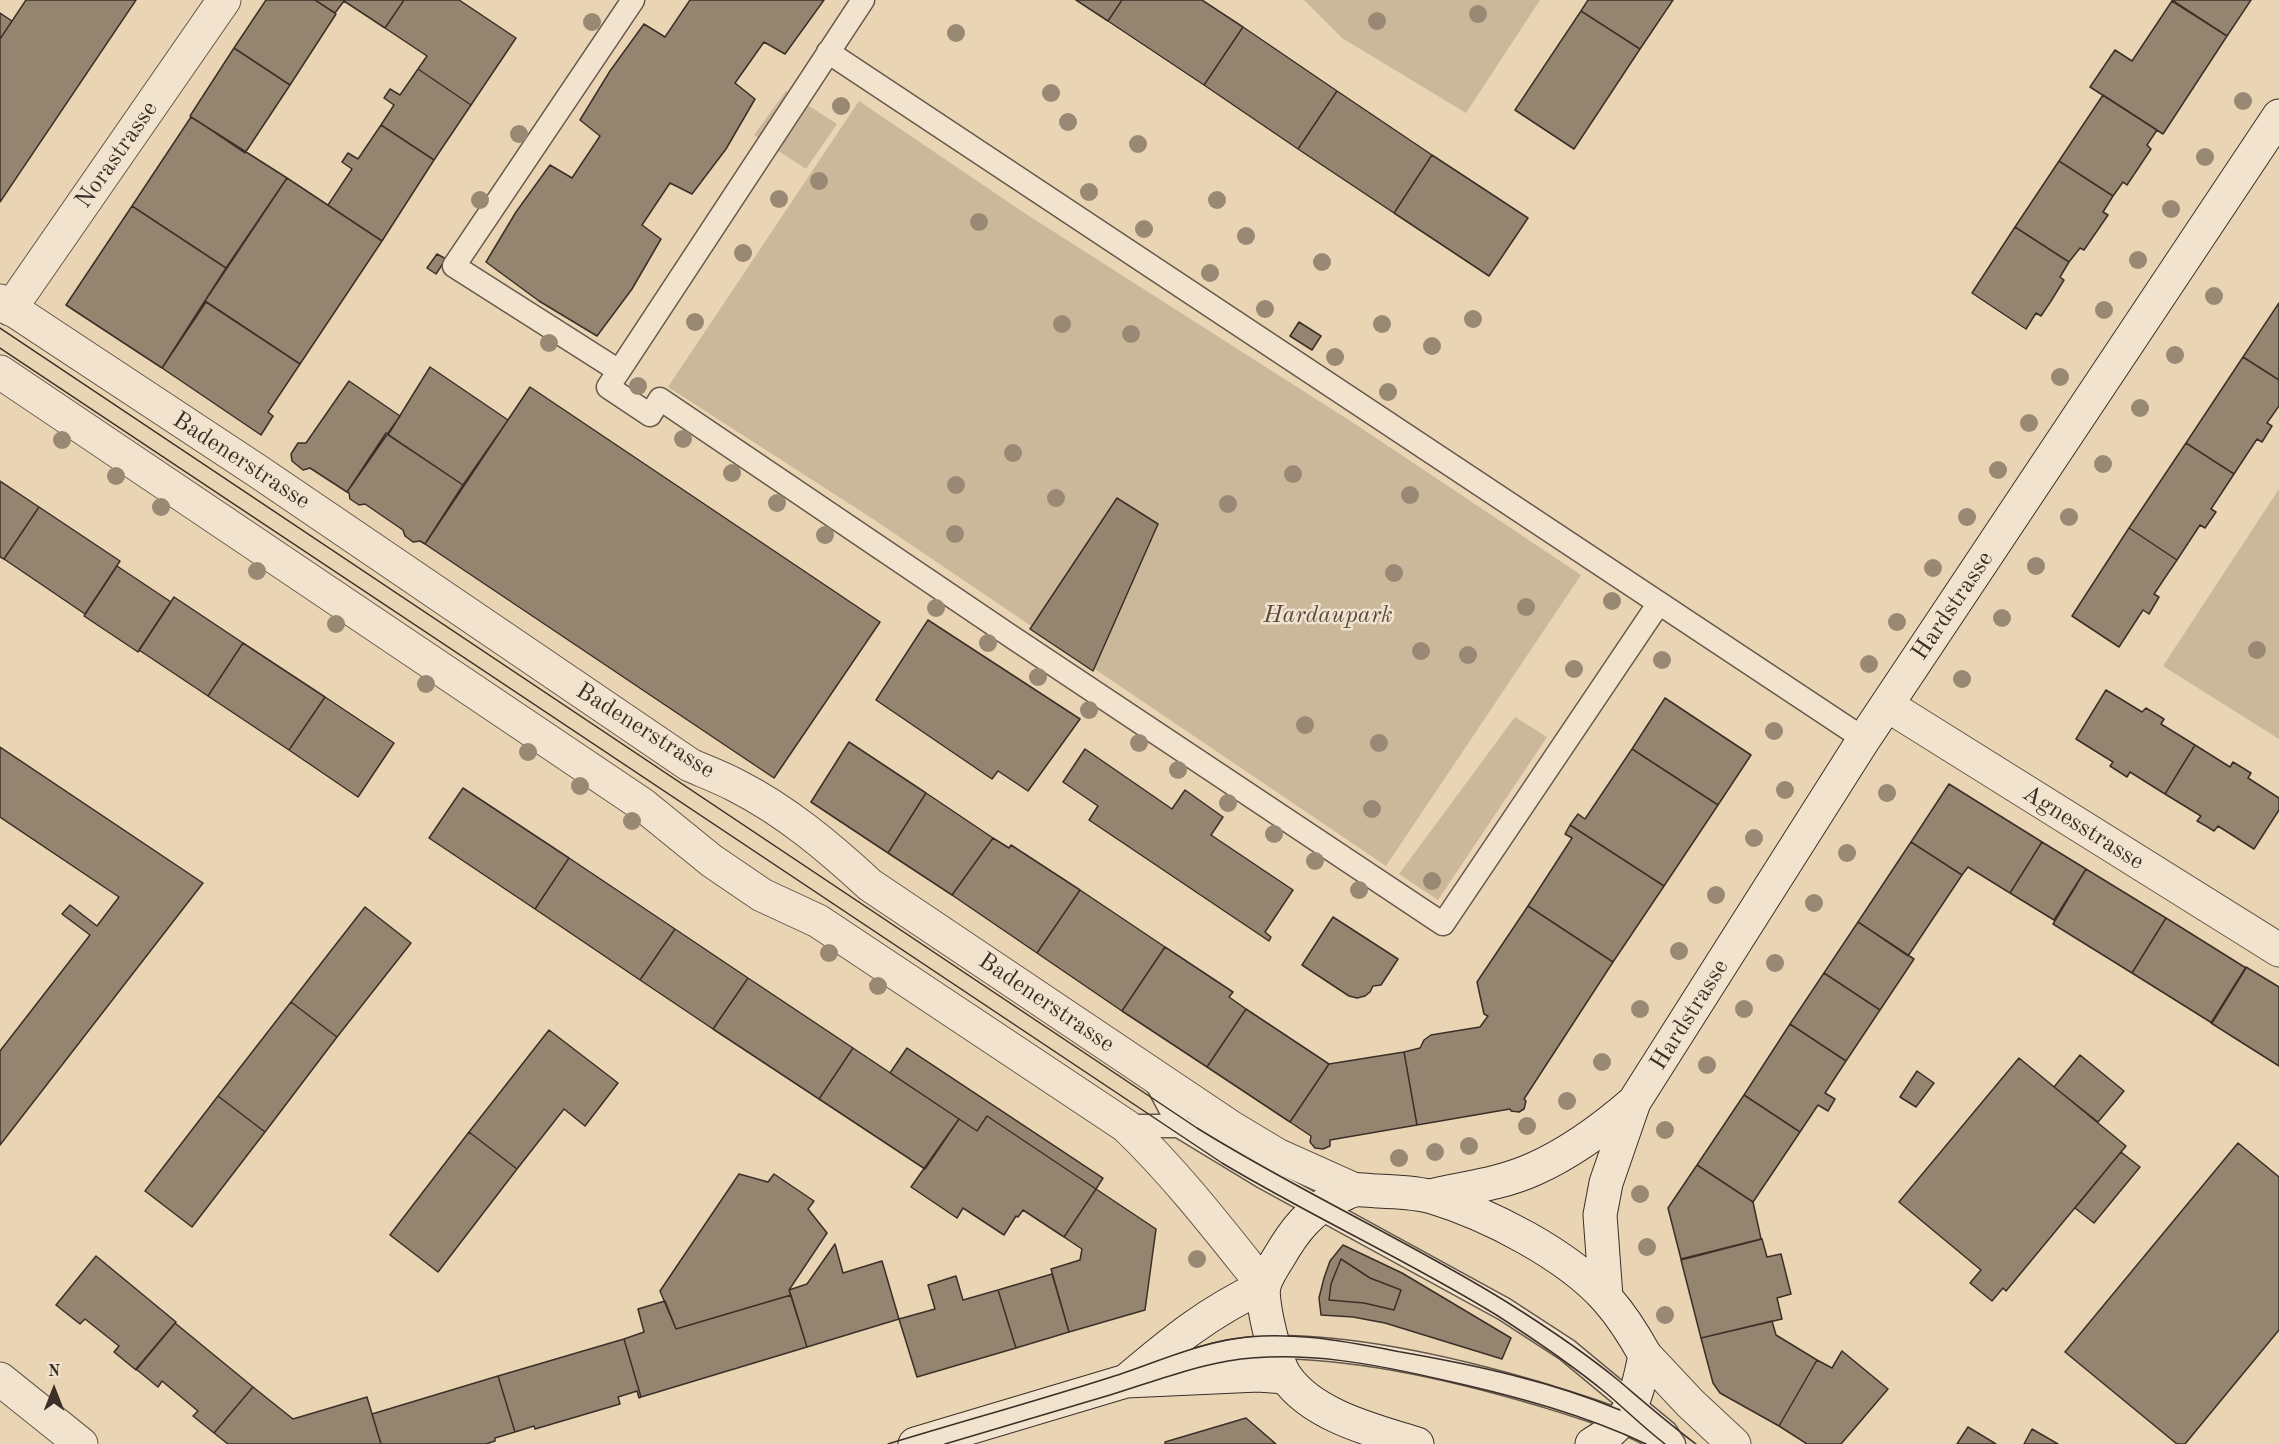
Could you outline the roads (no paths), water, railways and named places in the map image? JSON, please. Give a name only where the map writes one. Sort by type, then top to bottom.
[{"type":"street","name":"Norastrasse","points":[[5,305],[224,0]]},
{"type":"street","name":"Hardstrasse","points":[[1606,1297],[1600,1215],[1606,1183],[1634,1102],[1864,739],[2279,116]]},
{"type":"street","name":"Badenerstrasse","points":[[5,305],[259,472],[690,765],[737,786],[780,812],[819,840],[870,885],[1152,1074],[1277,1155],[1355,1190]]},
{"type":"street","points":[[0,372],[643,805],[712,861],[762,895],[818,921],[1126,1126],[1155,1154],[1214,1222],[1264,1286],[1273,1347],[1286,1377],[1324,1410],[1350,1422],[1417,1444]]},
{"type":"street","name":"Agnesstrasse","points":[[1887,705],[2279,950]]},
{"type":"street","name":"Hardstrasse","points":[[1430,1196],[1494,1183],[1532,1170],[1604,1128],[1634,1102]]},
{"type":"street","points":[[1126,1381],[1177,1338],[1212,1313],[1264,1286],[1289,1239],[1306,1218],[1318,1208],[1355,1190],[1392,1191],[1430,1196],[1487,1218],[1542,1248],[1579,1272],[1606,1297],[1623,1318],[1645,1355],[1690,1403],[1734,1444]]},
{"type":"street","points":[[1592,1444],[1627,1414],[1639,1385],[1645,1355]]},
{"type":"street","points":[[915,1444],[1126,1381],[1258,1375],[1286,1377]]},
{"type":"street","points":[[0,1379],[81,1444]]},
{"type":"lane","points":[[619,371],[454,266],[633,0]]},
{"type":"lane","points":[[863,0],[608,387],[650,415],[660,399],[1443,924],[1659,603]]},
{"type":"lane","points":[[828,52],[1864,739]]},
{"type":"lane","points":[[1152,1074],[1179,1126]]},
{"type":"lane","points":[[1126,1126],[1179,1126],[1318,1208],[1504,1309],[1567,1350],[1627,1414],[1666,1444]]},
{"type":"lane","points":[[1126,1381],[1228,1351],[1273,1347],[1322,1350],[1432,1367],[1509,1385],[1571,1403],[1627,1414],[1666,1432],[1674,1444]]},
{"type":"tram line","points":[[0,328],[1197,1128],[1274,1173],[1472,1281],[1538,1322],[1605,1370],[1696,1444]]},
{"type":"tram line","points":[[0,348],[1222,1163],[1430,1276],[1512,1325],[1593,1383],[1665,1444]]},
{"type":"tram line","points":[[888,1444],[1120,1374],[1195,1348],[1248,1337],[1292,1336],[1336,1340],[1457,1362],[1539,1382],[1620,1410]]},
{"type":"tram line","points":[[945,1444],[1198,1368],[1228,1361],[1285,1357],[1369,1365],[1477,1388],[1575,1416],[1646,1444]]},
{"type":"park label","name":"Hardaupark","points":[[1328,616]]}]
